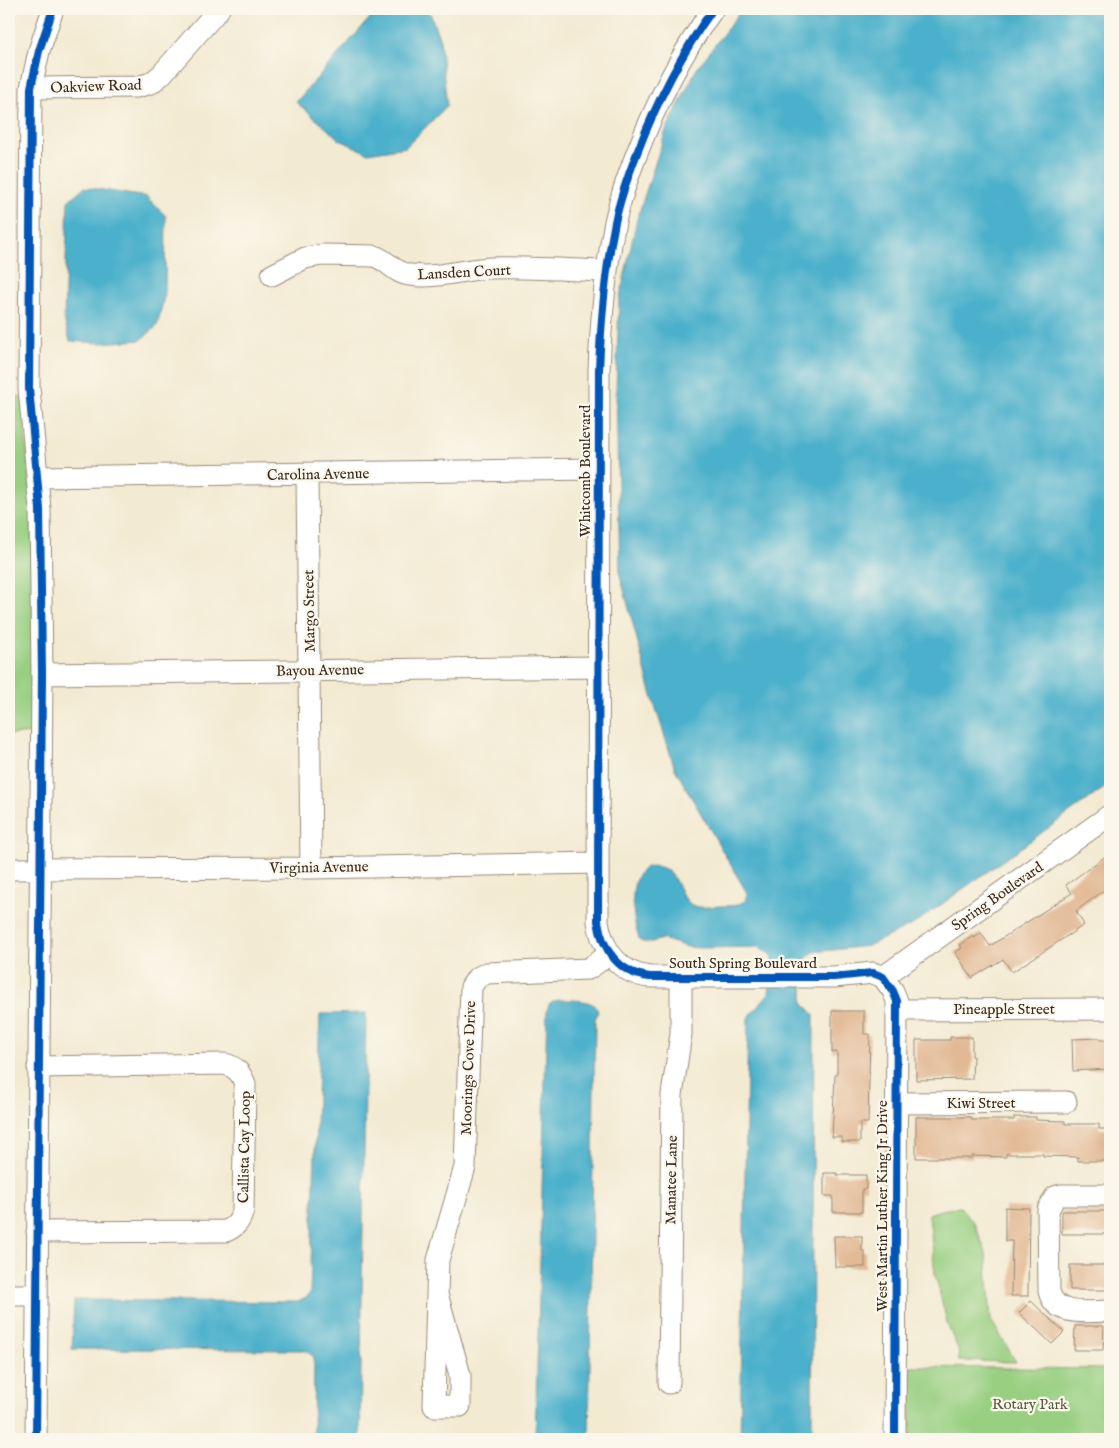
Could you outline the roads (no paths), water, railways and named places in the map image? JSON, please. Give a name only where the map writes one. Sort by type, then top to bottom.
[{"type":"street","points":[[36,1439],[42,674],[40,518],[29,388],[31,88],[39,51],[53,9]]},
{"type":"street","name":"Oakview Road","points":[[31,88],[137,87],[151,83],[161,75],[218,9]]},
{"type":"street","name":"Whitcomb Boulevard","points":[[610,954],[601,935],[598,921],[599,370],[606,271],[621,198],[648,124],[679,61],[713,9]]},
{"type":"street","name":"Lansden Court","points":[[272,275],[305,258],[322,255],[374,256],[381,258],[397,271],[410,275],[449,274],[490,268],[606,271]]},
{"type":"street","name":"Carolina Avenue","points":[[37,477],[598,470]]},
{"type":"street","name":"Margo Street","points":[[307,474],[311,868]]},
{"type":"street","name":"Bayou Avenue","points":[[42,674],[599,667]]},
{"type":"street","name":"Spring Boulevard","points":[[883,977],[1110,815]]},
{"type":"street","name":"Virginia Avenue","points":[[9,869],[311,868],[598,864]]},
{"type":"street","name":"South Spring Boulevard","points":[[610,954],[622,967],[639,976],[650,977],[843,977],[866,973],[879,974],[883,977]]},
{"type":"street","name":"Moorings Cove Drive","points":[[437,1294],[438,1260],[465,1167],[471,987],[477,978],[487,973],[588,969],[610,954]]},
{"type":"street","name":"Manatee Lane","points":[[668,1383],[672,1095],[682,1034],[681,977]]},
{"type":"street","name":"West Martin Luther King Jr Drive","points":[[883,977],[895,995],[897,1010],[895,1439]]},
{"type":"street","name":"Pineapple Street","points":[[897,1010],[1110,1009]]},
{"type":"street","name":"Callista Cay Loop","points":[[37,1232],[226,1231],[234,1228],[241,1218],[243,1211],[245,1084],[239,1071],[234,1066],[225,1064],[38,1067]]},
{"type":"street","name":"Kiwi Street","points":[[896,1103],[1066,1102]]},
{"type":"street","points":[[1110,1195],[1061,1195],[1055,1197],[1048,1210],[1050,1295],[1056,1304],[1067,1311],[1110,1311]]},
{"type":"street","points":[[9,1295],[37,1295]]},
{"type":"water","points":[[378,9],[429,10],[440,40],[447,106],[406,147],[368,153],[340,140],[296,102]]},
{"type":"water","points":[[742,9],[1110,9],[1110,784],[914,924],[868,946],[814,952],[804,960],[803,1003],[814,1014],[812,1439],[740,1439],[748,1018],[769,993],[772,955],[759,947],[700,948],[687,947],[662,939],[648,943],[640,941],[633,907],[635,881],[640,872],[648,867],[660,867],[667,870],[691,905],[698,907],[732,906],[747,899],[747,893],[675,769],[652,696],[620,575],[616,392],[619,301],[637,219],[666,130],[696,70]]},
{"type":"water","points":[[84,187],[147,197],[166,216],[165,293],[157,326],[141,340],[100,343],[70,341],[64,319],[68,201]]},
{"type":"water","points":[[558,1000],[586,1002],[596,1007],[598,1012],[595,1019],[589,1439],[535,1439],[547,1010],[550,1003]]},
{"type":"water","points":[[366,1013],[360,1439],[313,1439],[314,1363],[312,1355],[304,1350],[72,1349],[74,1300],[298,1302],[306,1298],[310,1293],[320,1014]]},
{"type":"park label","name":"Rotary Park","points":[[1030,1404]]}]
